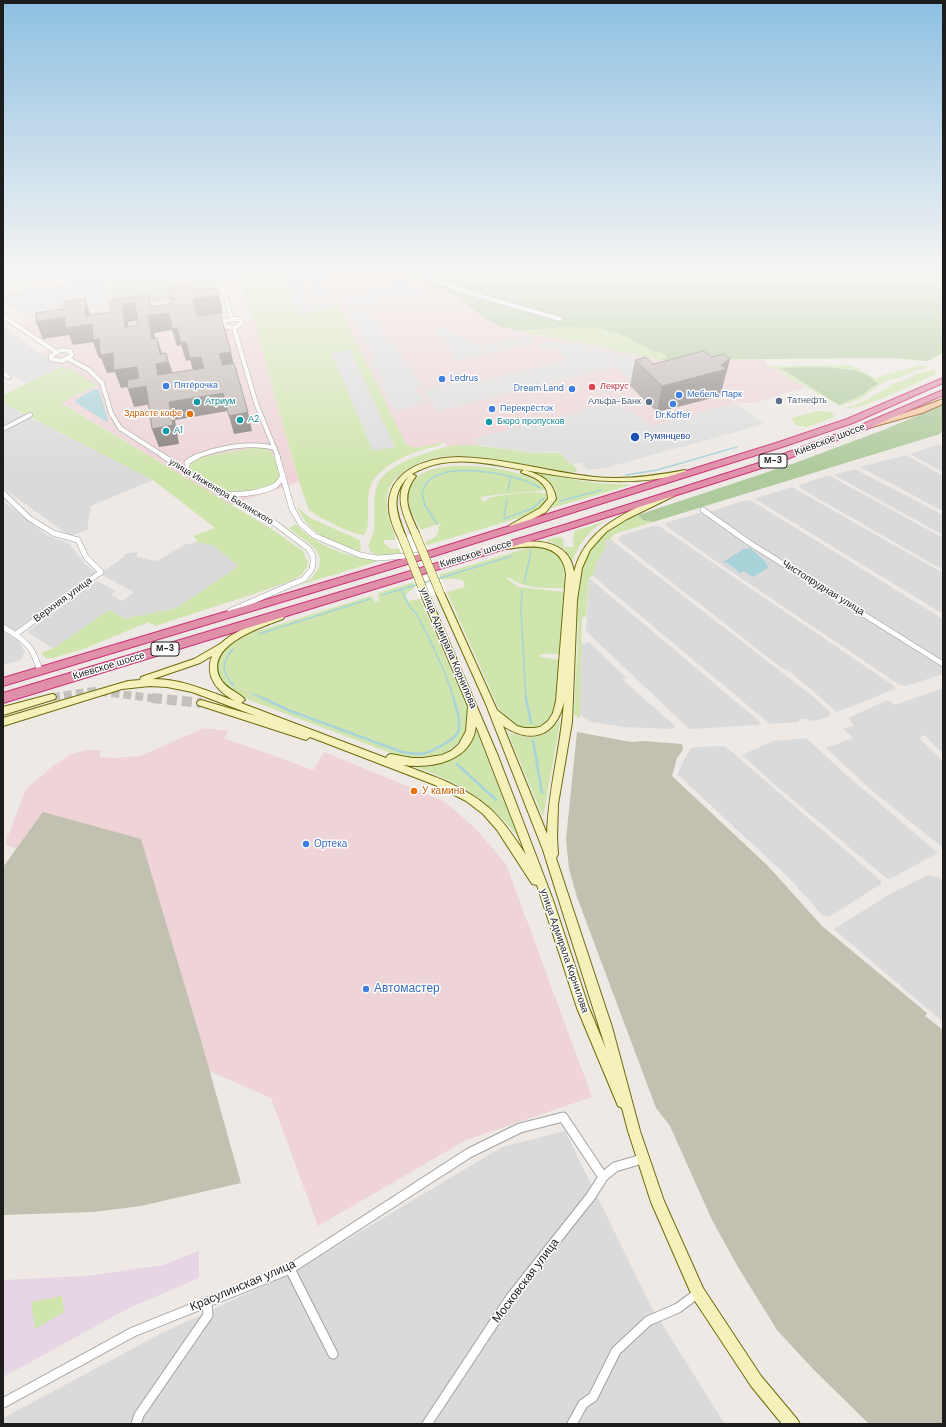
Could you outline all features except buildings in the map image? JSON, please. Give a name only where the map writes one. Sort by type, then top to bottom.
[{"type":"highway","name":"Киевское шоссе","points":[[3,682],[430,554],[728,462],[850,421],[943,380]]},
{"type":"highway","name":"Киевское шоссе","points":[[3,698],[492,550],[765,464],[864,427],[943,392]]},
{"type":"main road","points":[[864,427],[919,411],[943,401]]},
{"type":"main road","name":"улица Адмирала Корнилова","points":[[634,1131],[583,1008],[548,900],[493,756],[402,537],[393,509],[393,495],[397,486],[413,470],[439,461],[470,459],[583,477],[622,480],[672,475],[728,462]]},
{"type":"main road","name":"улица Адмирала Корнилова","points":[[508,530],[532,518],[547,507],[552,495],[549,486],[538,477],[517,470],[453,462],[425,469],[414,475],[406,484],[403,495],[404,503],[415,533],[489,702],[539,826],[556,873],[606,1028],[642,1159],[658,1202],[698,1293],[731,1345],[786,1421]]},
{"type":"main road","points":[[556,873],[551,819],[567,723],[574,594],[578,568],[587,549],[602,531],[620,520],[680,491]]},
{"type":"main road","points":[[489,702],[501,720],[520,731],[530,733],[540,731],[548,727],[555,720],[558,714],[560,701],[570,570],[565,556],[556,549],[546,545],[526,544],[492,550]]},
{"type":"main road","points":[[3,722],[122,686],[197,661],[243,633],[308,605]]},
{"type":"main road","points":[[225,644],[217,654],[212,670],[216,682],[226,692],[249,703],[402,761],[434,761],[448,757],[459,749],[468,738],[471,730],[470,702]]},
{"type":"main road","points":[[122,686],[153,682],[174,683],[223,699],[438,782],[474,801],[489,814],[506,835],[548,900]]},
{"type":"main road","points":[[3,711],[52,697]]},
{"type":"main road","points":[[201,703],[223,708],[281,729],[335,741]]},
{"type":"street","name":"улица Инженера Балинского","points":[[38,340],[56,352]]},
{"type":"street","points":[[237,340],[257,406],[275,448],[294,512],[304,527],[315,536],[352,552],[373,558],[430,554]]},
{"type":"street","name":"улица Инженера Балинского","points":[[70,351],[72,354],[69,358],[62,361],[53,360],[51,356],[56,352],[70,351]]},
{"type":"street","name":"улица Инженера Балинского","points":[[69,358],[91,372],[99,380],[104,388],[112,419],[120,428],[187,472],[276,524],[309,548],[313,556],[313,563],[312,569],[304,579],[216,617]]},
{"type":"street","points":[[3,372],[9,377]]},
{"type":"street","points":[[3,429],[30,415]]},
{"type":"street","points":[[187,472],[187,462],[201,454],[251,445],[263,445],[275,448]]},
{"type":"street","points":[[222,493],[233,494],[268,488],[278,483],[283,474]]},
{"type":"street","name":"Верхняя улица","points":[[3,493],[29,518],[53,533],[78,540],[86,557],[101,572],[16,634]]},
{"type":"street","name":"Чистопрудная улица","points":[[703,510],[748,542],[943,664]]},
{"type":"street","points":[[3,627],[27,641],[35,652],[40,671]]},
{"type":"street","name":"Красулинская улица","points":[[3,1403],[133,1332],[290,1269],[469,1153],[520,1128],[563,1117],[603,1177]]},
{"type":"street","name":"Московская улица","points":[[427,1424],[511,1297],[591,1196],[603,1177],[615,1167],[642,1159]]},
{"type":"street","points":[[290,1269],[333,1354]]},
{"type":"street","points":[[572,1424],[584,1404],[593,1397],[616,1351],[648,1321],[678,1308],[698,1293]]},
{"type":"street","points":[[136,1424],[140,1415],[208,1315],[207,1302]]},
{"type":"shaded area","points":[[3,340],[22,340],[58,366],[64,366],[27,384],[3,369]]},
{"type":"shaded area","points":[[42,340],[119,340],[77,346],[121,340],[259,340],[299,482],[230,505],[61,402],[96,386],[64,366],[58,366],[39,351],[57,349]]},
{"type":"shaded area","points":[[320,340],[563,340],[582,342],[652,359],[764,360],[768,366],[806,387],[754,403],[737,403],[652,426],[620,403],[474,439],[480,445],[448,447],[444,442],[427,447],[412,448],[406,445],[399,431]]},
{"type":"shaded area","points":[[361,340],[390,340],[425,386],[416,388],[428,403],[396,411],[387,399],[379,381],[382,379],[369,360],[375,358]]},
{"type":"shaded area","points":[[440,340],[470,340],[482,346],[509,340],[532,340],[535,343],[457,361]]},
{"type":"shaded area","points":[[553,341],[582,344],[628,356],[645,365],[634,385],[615,367],[437,411],[422,390],[478,377],[481,381],[568,360],[555,348],[543,350],[538,345]]},
{"type":"shaded area","points":[[350,349],[395,447],[373,451],[331,353]]},
{"type":"shaded area","points":[[614,402],[620,403],[652,426],[737,403],[764,424],[605,468],[587,470],[581,463],[570,464],[561,453],[534,453],[480,445],[473,439]]},
{"type":"shaded area","points":[[3,403],[26,415],[3,427]]},
{"type":"shaded area","points":[[29,417],[153,480],[91,506],[87,530],[70,536],[3,488],[3,431]]},
{"type":"shaded area","points":[[938,444],[943,447],[943,472],[910,454]]},
{"type":"shaded area","points":[[906,455],[943,476],[943,511],[860,467]]},
{"type":"shaded area","points":[[855,469],[943,515],[943,535],[834,475]]},
{"type":"shaded area","points":[[830,476],[943,538],[943,570],[800,488],[799,485]]},
{"type":"shaded area","points":[[792,487],[943,573],[943,614],[755,499]]},
{"type":"shaded area","points":[[747,500],[752,501],[943,619],[943,662],[866,612],[789,568],[708,512]]},
{"type":"shaded area","points":[[3,501],[47,535],[70,544],[85,564],[97,573],[14,631],[3,624]]},
{"type":"shaded area","points":[[703,512],[943,666],[943,674],[906,686],[900,685],[717,562],[666,526],[665,523]]},
{"type":"shaded area","points":[[653,526],[659,526],[894,686],[895,689],[837,712],[788,670],[783,669],[619,541],[619,538],[622,535]]},
{"type":"shaded area","points":[[610,539],[811,695],[830,712],[829,717],[812,721],[800,719],[798,722],[770,724],[593,576],[596,564],[605,549],[603,542]]},
{"type":"shaded area","points":[[196,542],[212,545],[240,566],[177,608],[125,619],[109,610],[54,649],[27,632],[97,581],[116,591],[111,595],[122,601],[134,592],[100,574],[125,556],[124,554],[137,552],[137,557],[157,561],[184,545]]},
{"type":"shaded area","points":[[589,578],[760,722],[759,725],[690,729],[686,726],[586,631]]},
{"type":"shaded area","points":[[3,630],[17,638],[25,652],[21,660],[3,665]]},
{"type":"shaded area","points":[[589,642],[626,678],[623,680],[675,726],[673,729],[623,727],[592,722],[580,715],[581,644]]},
{"type":"shaded area","points":[[943,688],[943,754],[924,735],[919,738],[943,761],[943,848],[870,789],[826,748],[853,738],[843,728],[854,726],[848,718],[888,700],[895,705]]},
{"type":"shaded area","name":"Автомастер","points":[[204,728],[229,731],[224,738],[313,770],[324,752],[444,801],[477,830],[506,864],[592,1097],[466,1140],[318,1226],[271,1098],[209,1071],[150,908],[5,844],[26,789],[53,766],[71,754],[88,750],[101,750],[100,757],[113,758],[140,756]]},
{"type":"shaded area","points":[[577,732],[631,742],[644,741],[682,744],[683,750],[677,758],[672,776],[768,866],[822,926],[927,1013],[925,1016],[943,1030],[943,1424],[869,1424],[813,1369],[777,1330],[738,1267],[712,1220],[670,1126],[656,1108],[577,897],[569,869],[566,839]]},
{"type":"shaded area","points":[[806,738],[842,771],[938,853],[890,879],[886,878],[774,784],[742,755],[773,741]]},
{"type":"shaded area","points":[[725,746],[881,881],[881,884],[829,917],[823,916],[790,879],[677,774],[690,749],[695,747]]},
{"type":"shaded area","points":[[43,812],[141,839],[201,1040],[241,1183],[141,1206],[94,1212],[3,1215],[3,867]]},
{"type":"shaded area","points":[[928,875],[939,877],[943,882],[943,1022],[834,929],[890,894]]},
{"type":"shaded area","points":[[565,1131],[652,1308],[725,1424],[3,1424],[3,1418],[162,1333],[293,1272],[502,1147]]},
{"type":"shaded area","points":[[199,1251],[199,1278],[129,1308],[3,1377],[3,1280],[86,1276],[163,1265]]},
{"type":"green space","points":[[259,340],[355,340],[406,445],[416,448],[444,442],[403,457],[389,465],[378,475],[370,487],[368,524],[364,535],[344,529],[309,510],[299,482]]},
{"type":"green space","points":[[563,340],[631,340],[652,351],[660,352],[666,356],[666,358],[661,360],[652,359],[582,342]]},
{"type":"green space","points":[[631,340],[943,340],[943,353],[928,361],[893,358],[661,360],[666,358],[666,356],[660,352],[652,351]]},
{"type":"green space","points":[[851,365],[875,378],[920,365],[931,367],[885,381],[860,399],[840,406],[768,366]],"holes":[[[824,367],[853,369],[875,387],[869,389],[864,394],[839,405],[780,369]]]},
{"type":"green space","points":[[64,366],[97,385],[61,403],[273,530],[303,551],[308,563],[302,574],[293,580],[257,593],[155,626],[149,622],[83,649],[53,658],[46,658],[41,653],[54,648],[109,610],[125,619],[177,608],[239,566],[212,545],[196,542],[197,540],[193,536],[215,528],[153,480],[3,403],[3,395]]},
{"type":"green space","points":[[824,367],[860,372],[878,384],[864,394],[839,405],[780,368]]},
{"type":"green space","points":[[935,370],[936,373],[934,375],[889,396],[862,406],[845,408],[858,404],[893,384],[908,379],[916,374]]},
{"type":"green space","points":[[943,405],[943,428],[940,434],[653,522],[643,520],[638,515],[795,463],[883,430]]},
{"type":"green space","points":[[818,411],[831,412],[835,417],[807,427],[797,426],[791,418]]},
{"type":"green space","points":[[454,445],[474,445],[534,453],[559,453],[576,468],[577,472],[479,457],[454,456],[428,459],[405,471],[396,478],[388,491],[388,512],[396,540],[384,540],[384,542],[391,548],[398,549],[416,545],[433,538],[438,534],[438,527],[441,526],[439,524],[421,530],[411,511],[407,495],[408,490],[416,478],[430,470],[450,466],[472,466],[495,468],[516,473],[534,480],[545,487],[545,489],[540,491],[502,494],[481,497],[482,501],[487,500],[488,498],[509,494],[526,493],[546,494],[547,499],[540,508],[522,517],[397,554],[376,555],[373,553],[368,546],[374,531],[375,494],[380,480],[398,465],[421,455]]},
{"type":"green space","points":[[253,448],[264,448],[272,452],[280,475],[277,482],[245,492],[231,492],[218,487],[190,469],[190,464],[202,457]]},
{"type":"green space","points":[[537,473],[595,483],[631,485],[551,508],[555,502],[556,492],[551,483]]},
{"type":"green space","points":[[297,507],[310,518],[360,540],[361,552],[353,550],[320,535],[309,526]]},
{"type":"green space","points":[[638,515],[643,520],[653,522],[615,534],[604,542],[607,545],[596,564],[593,576],[589,578],[586,617],[582,617],[580,719],[574,714],[578,635],[578,592],[582,571],[590,551],[605,534],[624,521]]},
{"type":"green space","points":[[605,521],[584,539],[572,563],[568,554],[562,548],[544,540],[560,537],[563,539],[564,547],[574,547],[573,536],[575,531]]},
{"type":"green space","points":[[296,524],[313,539],[334,550],[356,557],[379,561],[300,585],[315,574],[320,564],[320,559],[318,553],[311,545],[289,528]]},
{"type":"green space","points":[[531,547],[541,547],[556,552],[563,563],[564,570],[564,588],[527,586],[514,581],[509,577],[506,578],[518,587],[564,592],[560,654],[540,654],[540,657],[559,660],[555,704],[546,722],[537,727],[526,728],[513,723],[498,707],[447,592],[465,587],[463,581],[458,579],[442,579],[433,581],[416,587],[409,591],[406,595],[408,601],[420,599],[466,704],[467,720],[464,733],[458,743],[449,750],[437,755],[411,757],[396,755],[249,700],[236,693],[226,685],[220,676],[218,668],[219,659],[225,650],[248,634],[371,596],[375,602],[379,601],[378,593]]},
{"type":"green space","points":[[559,721],[543,817],[508,733],[526,737],[542,735],[555,726]]},
{"type":"green space","points":[[477,731],[518,837],[496,813],[473,794],[446,779],[416,767],[450,760],[468,747]]},
{"type":"green space","points":[[62,1296],[64,1312],[35,1329],[31,1302]]},
{"type":"water","points":[[94,389],[99,390],[108,420],[107,422],[76,403],[76,400]]},
{"type":"water","points":[[750,548],[765,561],[768,568],[753,577],[744,571],[740,573],[729,564],[723,562],[744,549]]},
{"type":"pier","points":[[420,531],[446,591],[420,599],[396,540]]},
{"type":"waterway","points":[[626,475],[657,470],[737,447]]},
{"type":"waterway","points":[[437,524],[425,505],[422,493],[424,487],[432,478],[448,472],[461,471],[490,472],[511,477]]},
{"type":"waterway","points":[[508,490],[511,477]]},
{"type":"waterway","points":[[511,477],[540,488]]},
{"type":"waterway","points":[[560,501],[602,490]]},
{"type":"waterway","points":[[504,519],[533,508],[544,498]]},
{"type":"waterway","points":[[504,517],[507,499]]},
{"type":"waterway","points":[[524,583],[531,552],[530,550]]},
{"type":"waterway","points":[[437,579],[512,556]]},
{"type":"waterway","points":[[401,589],[433,580]]},
{"type":"waterway","points":[[382,595],[401,589]]},
{"type":"waterway","points":[[401,589],[409,606],[417,615],[429,638],[445,673],[454,699]]},
{"type":"waterway","points":[[522,590],[521,611],[526,699]]},
{"type":"waterway","points":[[259,634],[370,599]]},
{"type":"waterway","points":[[233,649],[226,659],[224,668],[227,676],[234,686]]},
{"type":"waterway","points":[[253,694],[265,699]]},
{"type":"waterway","points":[[263,698],[288,710],[402,752],[413,754],[421,754],[430,751],[441,746],[456,735],[459,728],[459,719],[453,698]]},
{"type":"waterway","points":[[526,698],[531,723]]},
{"type":"waterway","points":[[533,740],[542,793]]},
{"type":"waterway","points":[[457,764],[496,800]]},
{"type":"tunnel","points":[[52,697],[94,691],[156,698]]},
{"type":"tunnel","points":[[152,698],[156,698]]},
{"type":"tunnel","points":[[156,698],[201,703]]},
{"type":"tunnel","points":[[156,698],[161,699]]},
{"type":"place","name":"Ledrus","points":[[442,379]]},
{"type":"place","name":"Пятёрочка","points":[[166,386]]},
{"type":"place","name":"Лекрус","points":[[592,387]]},
{"type":"place","name":"Dream Land","points":[[572,389]]},
{"type":"place","name":"Мебель Парк","points":[[679,395]]},
{"type":"place","name":"Татнефть","points":[[779,401]]},
{"type":"place","name":"Атриум","points":[[197,402]]},
{"type":"place","name":"Альфа-Банк","points":[[649,402]]},
{"type":"place","name":"Dr.Koffer","points":[[673,404]]},
{"type":"place","name":"Перекрёсток","points":[[492,409]]},
{"type":"place","name":"Здрасте кофе","points":[[190,414]]},
{"type":"place","name":"А2","points":[[240,420]]},
{"type":"place","name":"Бюро пропусков","points":[[489,422]]},
{"type":"place","name":"А1","points":[[166,431]]},
{"type":"place","name":"Румянцево","points":[[635,437]]},
{"type":"place","name":"У камина","points":[[414,791]]},
{"type":"place","name":"Ортека","points":[[306,844]]},
{"type":"place","name":"Автомастер","points":[[366,989]]}]
